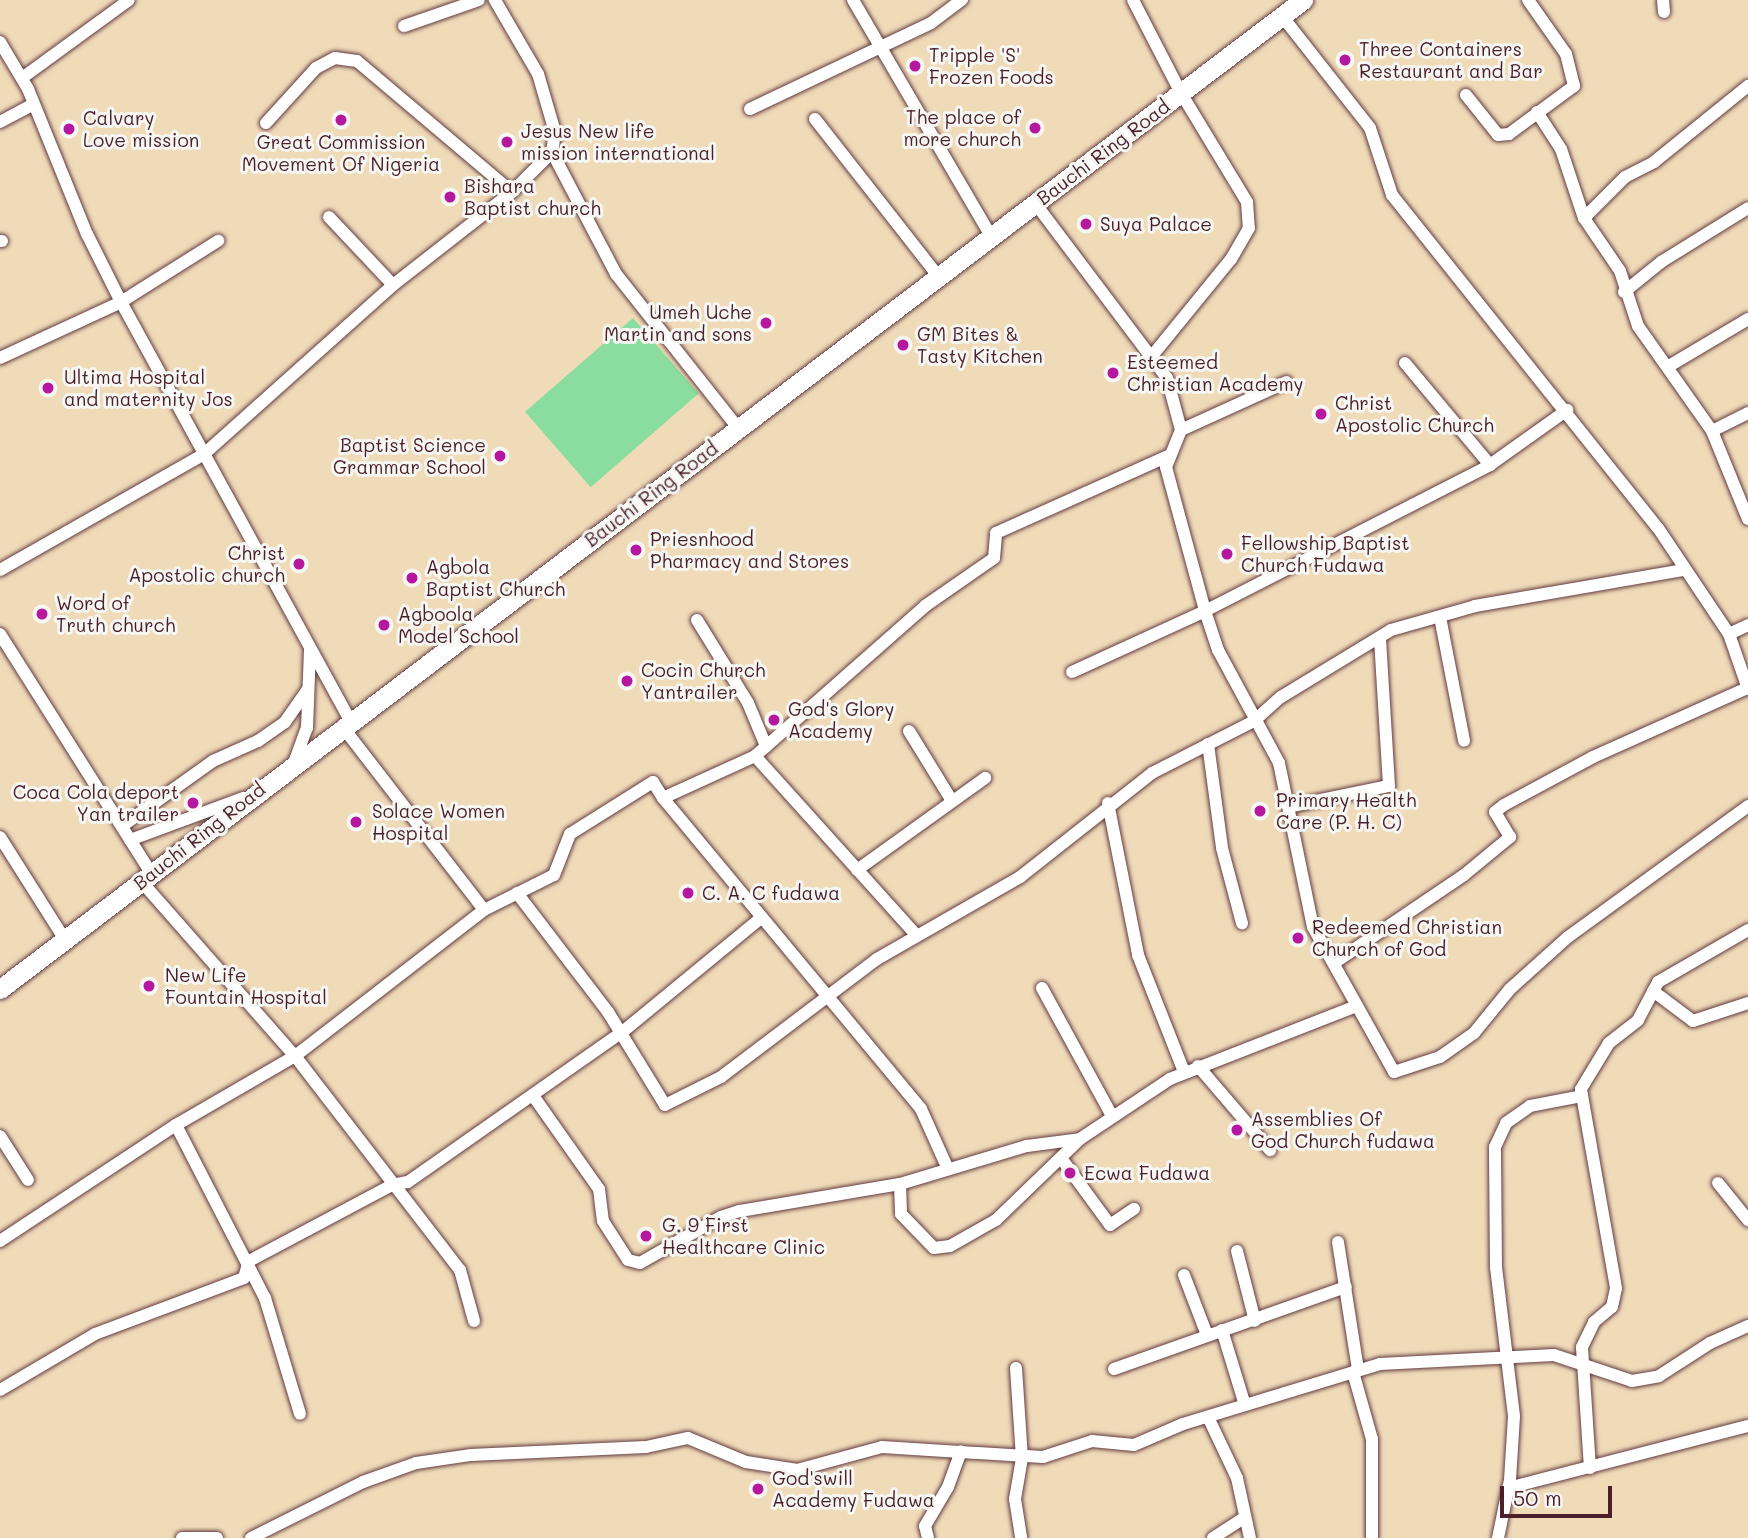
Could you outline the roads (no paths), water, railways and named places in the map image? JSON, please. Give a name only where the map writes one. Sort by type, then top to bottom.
[{"type":"main road","name":"Bauchi Ring Road","points":[[0,989],[294,762],[992,238],[1303,0]]},
{"type":"street","points":[[22,78],[129,0]]},
{"type":"street","points":[[404,26],[479,0]]},
{"type":"street","points":[[495,0],[538,74],[555,132],[552,152],[616,274],[738,428]]},
{"type":"street","points":[[853,0],[992,238]]},
{"type":"street","points":[[750,108],[880,43],[931,23],[962,0]]},
{"type":"street","points":[[1133,0],[1181,93],[1247,202],[1249,228],[1231,258],[1151,357]]},
{"type":"street","points":[[1466,95],[1498,135],[1509,134],[1537,112],[1566,95],[1574,86],[1574,73],[1566,54],[1528,0]]},
{"type":"street","points":[[1282,16],[1370,128],[1392,195],[1567,410],[1658,528],[1729,634],[1748,688],[1593,758],[1504,805],[1495,812],[1510,837],[1464,875],[1334,963]]},
{"type":"street","points":[[0,42],[22,78],[87,234],[121,302],[310,647],[346,723],[484,910]]},
{"type":"street","points":[[266,123],[316,68],[335,58],[357,61],[512,192]]},
{"type":"street","points":[[1584,218],[1625,177],[1654,162],[1748,86]]},
{"type":"street","points":[[0,122],[34,104]]},
{"type":"street","points":[[1537,112],[1561,149],[1584,218],[1619,271],[1624,292],[1638,326],[1669,366],[1712,431],[1747,514]]},
{"type":"street","points":[[815,118],[939,276]]},
{"type":"street","points":[[0,570],[204,454],[393,285],[512,192],[552,152]]},
{"type":"street","points":[[1035,203],[1167,378],[1181,430]]},
{"type":"street","points":[[1624,292],[1661,262],[1748,208]]},
{"type":"street","points":[[329,217],[393,285]]},
{"type":"street","points":[[0,358],[121,302],[219,241]]},
{"type":"street","points":[[1669,366],[1748,320]]},
{"type":"street","points":[[1405,363],[1490,465]]},
{"type":"street","points":[[1287,382],[1181,430],[1168,456],[1173,497],[1218,650],[1254,721],[1273,745],[1292,806],[1313,927],[1334,963],[1354,1007],[1394,1072],[1440,1057],[1474,1033],[1510,989],[1568,937],[1748,806]]},
{"type":"street","points":[[1072,672],[1205,611],[1490,465],[1567,410]]},
{"type":"street","points":[[1712,431],[1748,413]]},
{"type":"street","points":[[663,798],[755,756],[925,606],[995,558],[996,533],[1168,456]]},
{"type":"street","points":[[517,893],[621,1032],[665,1105],[721,1077],[831,996],[877,958],[1020,877],[1108,803],[1152,773],[1254,721],[1281,697],[1380,637],[1475,606],[1684,570]]},
{"type":"street","points":[[1440,617],[1464,741]]},
{"type":"street","points":[[697,620],[748,703],[766,746]]},
{"type":"street","points":[[1729,634],[1748,625]]},
{"type":"street","points":[[0,634],[130,840],[146,877],[295,1056],[460,1270],[474,1321]]},
{"type":"street","points":[[1292,806],[1390,786],[1380,637]]},
{"type":"street","points":[[294,762],[307,729],[310,647]]},
{"type":"street","points":[[122,827],[214,761],[258,741],[285,722],[307,690]]},
{"type":"street","points":[[909,731],[952,801]]},
{"type":"street","points":[[1208,744],[1222,848],[1242,923]]},
{"type":"street","points":[[755,756],[917,936]]},
{"type":"street","points":[[858,870],[985,778]]},
{"type":"street","points":[[0,1241],[176,1125],[295,1056],[484,910],[554,875],[570,834],[653,782],[760,919],[831,996],[921,1109],[948,1169]]},
{"type":"street","points":[[130,840],[253,794]]},
{"type":"street","points":[[1108,803],[1138,955],[1184,1072]]},
{"type":"street","points":[[0,837],[65,940]]},
{"type":"street","points":[[0,1390],[95,1334],[244,1278],[249,1261],[392,1185],[408,1182],[534,1097],[621,1032],[760,919]]},
{"type":"street","points":[[1590,1468],[1582,1347],[1594,1322],[1612,1307],[1616,1288],[1582,1096],[1587,1075],[1609,1043],[1638,1020],[1658,982],[1748,930]]},
{"type":"street","points":[[1042,988],[1112,1116]]},
{"type":"street","points":[[1653,991],[1693,1021],[1748,1003]]},
{"type":"street","points":[[900,1184],[901,1214],[934,1248],[950,1246],[996,1220],[1080,1139],[1184,1072],[1354,1007]]},
{"type":"street","points":[[1198,1066],[1270,1150]]},
{"type":"street","points":[[1498,1538],[1508,1488],[1514,1416],[1510,1360],[1496,1268],[1495,1147],[1506,1123],[1530,1106],[1582,1096]]},
{"type":"street","points":[[534,1097],[599,1189],[603,1221],[628,1260],[640,1263],[740,1211],[900,1184],[1027,1146],[1080,1139]]},
{"type":"street","points":[[176,1125],[249,1261],[265,1298],[300,1414]]},
{"type":"street","points":[[0,1136],[29,1180]]},
{"type":"street","points":[[1061,1158],[1110,1225],[1134,1209]]},
{"type":"street","points":[[1718,1182],[1748,1220]]},
{"type":"street","points":[[1338,1242],[1356,1371],[1372,1439],[1372,1538]]},
{"type":"street","points":[[1237,1251],[1255,1321]]},
{"type":"street","points":[[1185,1275],[1207,1335]]},
{"type":"street","points":[[1114,1368],[1255,1321],[1346,1287]]},
{"type":"street","points":[[251,1538],[363,1482],[416,1464],[471,1455],[646,1447],[688,1438],[746,1462],[797,1470],[882,1447],[961,1451],[1022,1458],[1043,1457],[1092,1441],[1134,1445],[1208,1417],[1380,1364],[1510,1360],[1554,1355],[1632,1381],[1659,1376],[1710,1343],[1748,1326]]},
{"type":"street","points":[[1222,1330],[1245,1405]]},
{"type":"street","points":[[1016,1368],[1022,1458],[1016,1499],[1021,1538]]},
{"type":"street","points":[[1208,1417],[1237,1478],[1250,1538]]},
{"type":"street","points":[[1508,1488],[1748,1426]]},
{"type":"street","points":[[928,1538],[925,1526],[948,1487],[961,1451]]},
{"type":"street","points":[[1213,1538],[1245,1517]]},
{"type":"street","points":[[182,1538],[217,1538]]},
{"type":"place","name":"Three Containers Restaurant and Bar","points":[[1345,60]]},
{"type":"place","name":"Tripple 'S' Frozen Foods","points":[[915,66]]},
{"type":"place","name":"Great Commission Movement Of Nigeria","points":[[341,120]]},
{"type":"place","name":"The place of more church","points":[[1035,128]]},
{"type":"place","name":"Calvary Love mission","points":[[69,129]]},
{"type":"place","name":"Jesus New life mission international","points":[[507,142]]},
{"type":"place","name":"Bishara Baptist church","points":[[450,197]]},
{"type":"place","name":"Suya Palace","points":[[1086,224]]},
{"type":"place","name":"Umeh Uche Martin and sons","points":[[766,323]]},
{"type":"place","name":"GM Bites & Tasty Kitchen","points":[[903,345]]},
{"type":"place","name":"Esteemed Christian Academy","points":[[1113,373]]},
{"type":"place","name":"Ultima Hospital and maternity Jos","points":[[48,388]]},
{"type":"place","name":"Christ Apostolic Church","points":[[1321,414]]},
{"type":"place","name":"Baptist Science Grammar School","points":[[500,456]]},
{"type":"place","name":"Priesnhood Pharmacy and Stores","points":[[636,550]]},
{"type":"place","name":"Fellowship Baptist Church Fudawa","points":[[1227,554]]},
{"type":"place","name":"Christ Apostolic church","points":[[299,564]]},
{"type":"place","name":"Agbola Baptist Church","points":[[412,578]]},
{"type":"place","name":"Word of Truth church","points":[[42,614]]},
{"type":"place","name":"Agboola Model School","points":[[384,625]]},
{"type":"place","name":"Cocin Church Yantrailer","points":[[627,681]]},
{"type":"place","name":"God's Glory Academy","points":[[774,720]]},
{"type":"place","name":"Coca Cola deport Yan trailer","points":[[193,803]]},
{"type":"place","name":"Primary Health Care (P. H. C)","points":[[1260,811]]},
{"type":"place","name":"Solace Women Hospital","points":[[356,822]]},
{"type":"place","name":"C. A. C fudawa","points":[[688,893]]},
{"type":"place","name":"Redeemed Christian Church of God","points":[[1298,938]]},
{"type":"place","name":"New Life Fountain Hospital","points":[[149,986]]},
{"type":"place","name":"Assemblies Of God Church fudawa","points":[[1237,1130]]},
{"type":"place","name":"Ecwa Fudawa","points":[[1070,1173]]},
{"type":"place","name":"G. 9 First Healthcare Clinic","points":[[646,1236]]},
{"type":"place","name":"God'swill Academy Fudawa","points":[[758,1489]]}]
